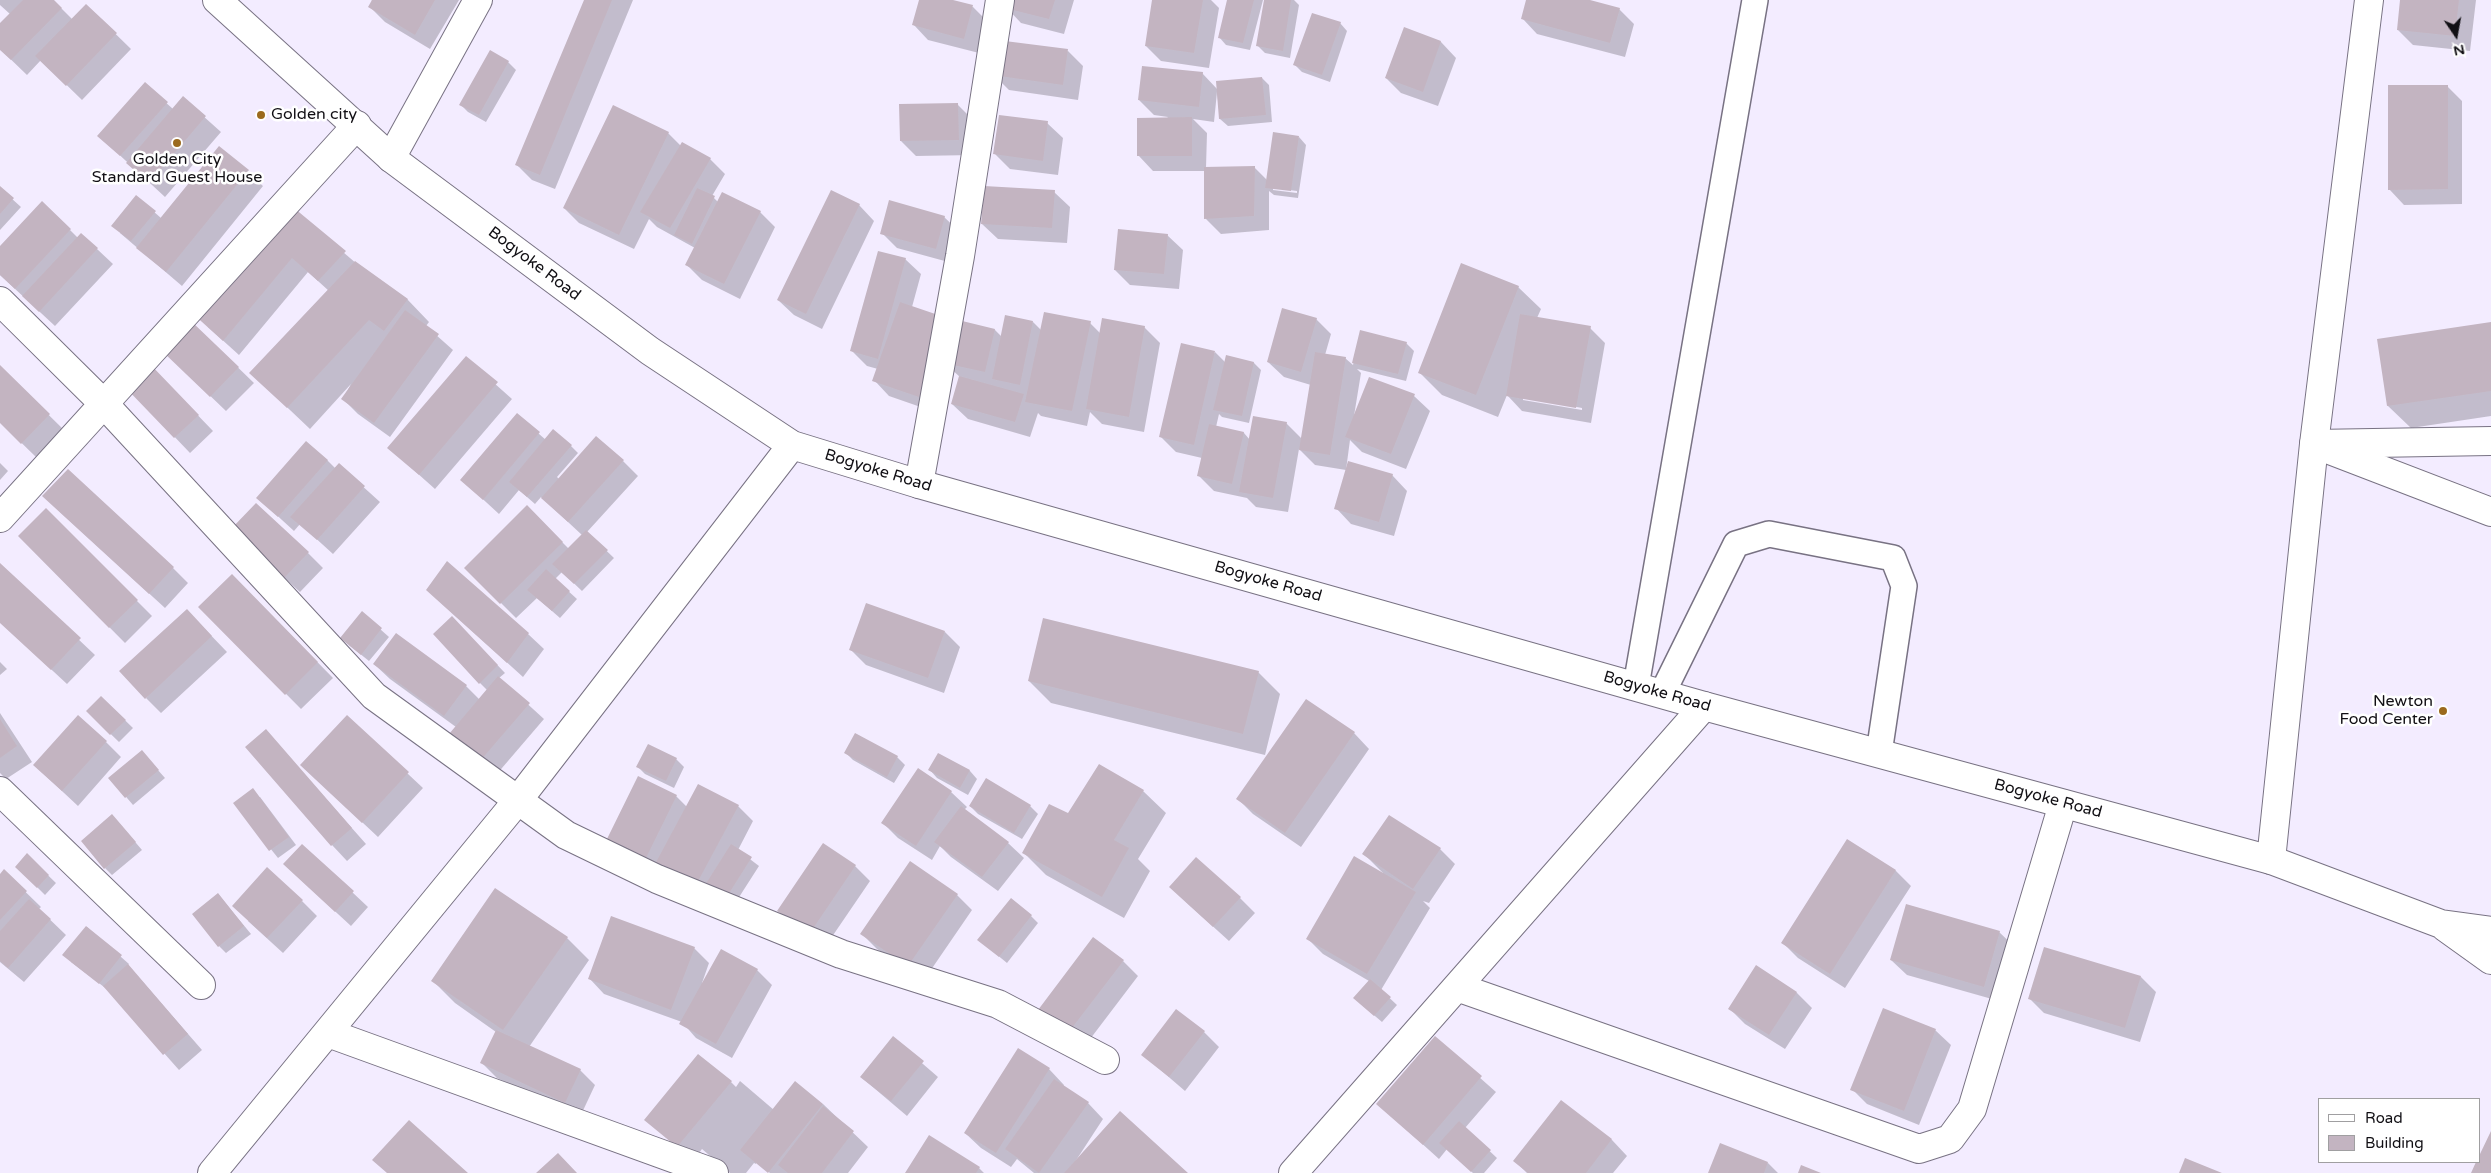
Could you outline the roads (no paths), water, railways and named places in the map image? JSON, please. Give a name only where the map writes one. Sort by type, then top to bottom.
[{"type":"street","name":"Bogyoke Road","points":[[217,0],[357,125],[391,158],[650,351],[792,445],[919,484],[1704,706],[2270,860],[2441,924],[2491,931]]},
{"type":"street","points":[[391,158],[478,0]]},
{"type":"street","points":[[919,484],[960,256],[1000,0]]},
{"type":"street","points":[[2270,860],[2314,444],[2369,0]]},
{"type":"street","points":[[0,518],[105,405],[357,125]]},
{"type":"street","points":[[0,302],[105,405],[374,696],[566,835],[657,879],[842,954],[998,1004],[1105,1060]]},
{"type":"street","points":[[2314,444],[2491,440]]},
{"type":"street","points":[[2314,444],[2491,512]]},
{"type":"street","points":[[212,1173],[518,800],[792,445]]},
{"type":"street","points":[[1293,1173],[1704,706]]},
{"type":"street","points":[[0,791],[201,985]]},
{"type":"street","points":[[1457,987],[1919,1149],[1950,1139],[1972,1109],[2063,804]]},
{"type":"street","name":"Bogyoke Road","points":[[2441,924],[2491,960]]},
{"type":"street","points":[[328,1033],[714,1173]]},
{"type":"lane","points":[[1636,686],[1754,0]]},
{"type":"lane","points":[[1662,694],[1736,544],[1769,534],[1893,558],[1904,586],[1879,753]]},
{"type":"place","name":"Golden city","points":[[261,115]]},
{"type":"place","name":"Golden City Standard Guest House","points":[[177,143]]},
{"type":"place","name":"Newton Food Center","points":[[2443,711]]}]
